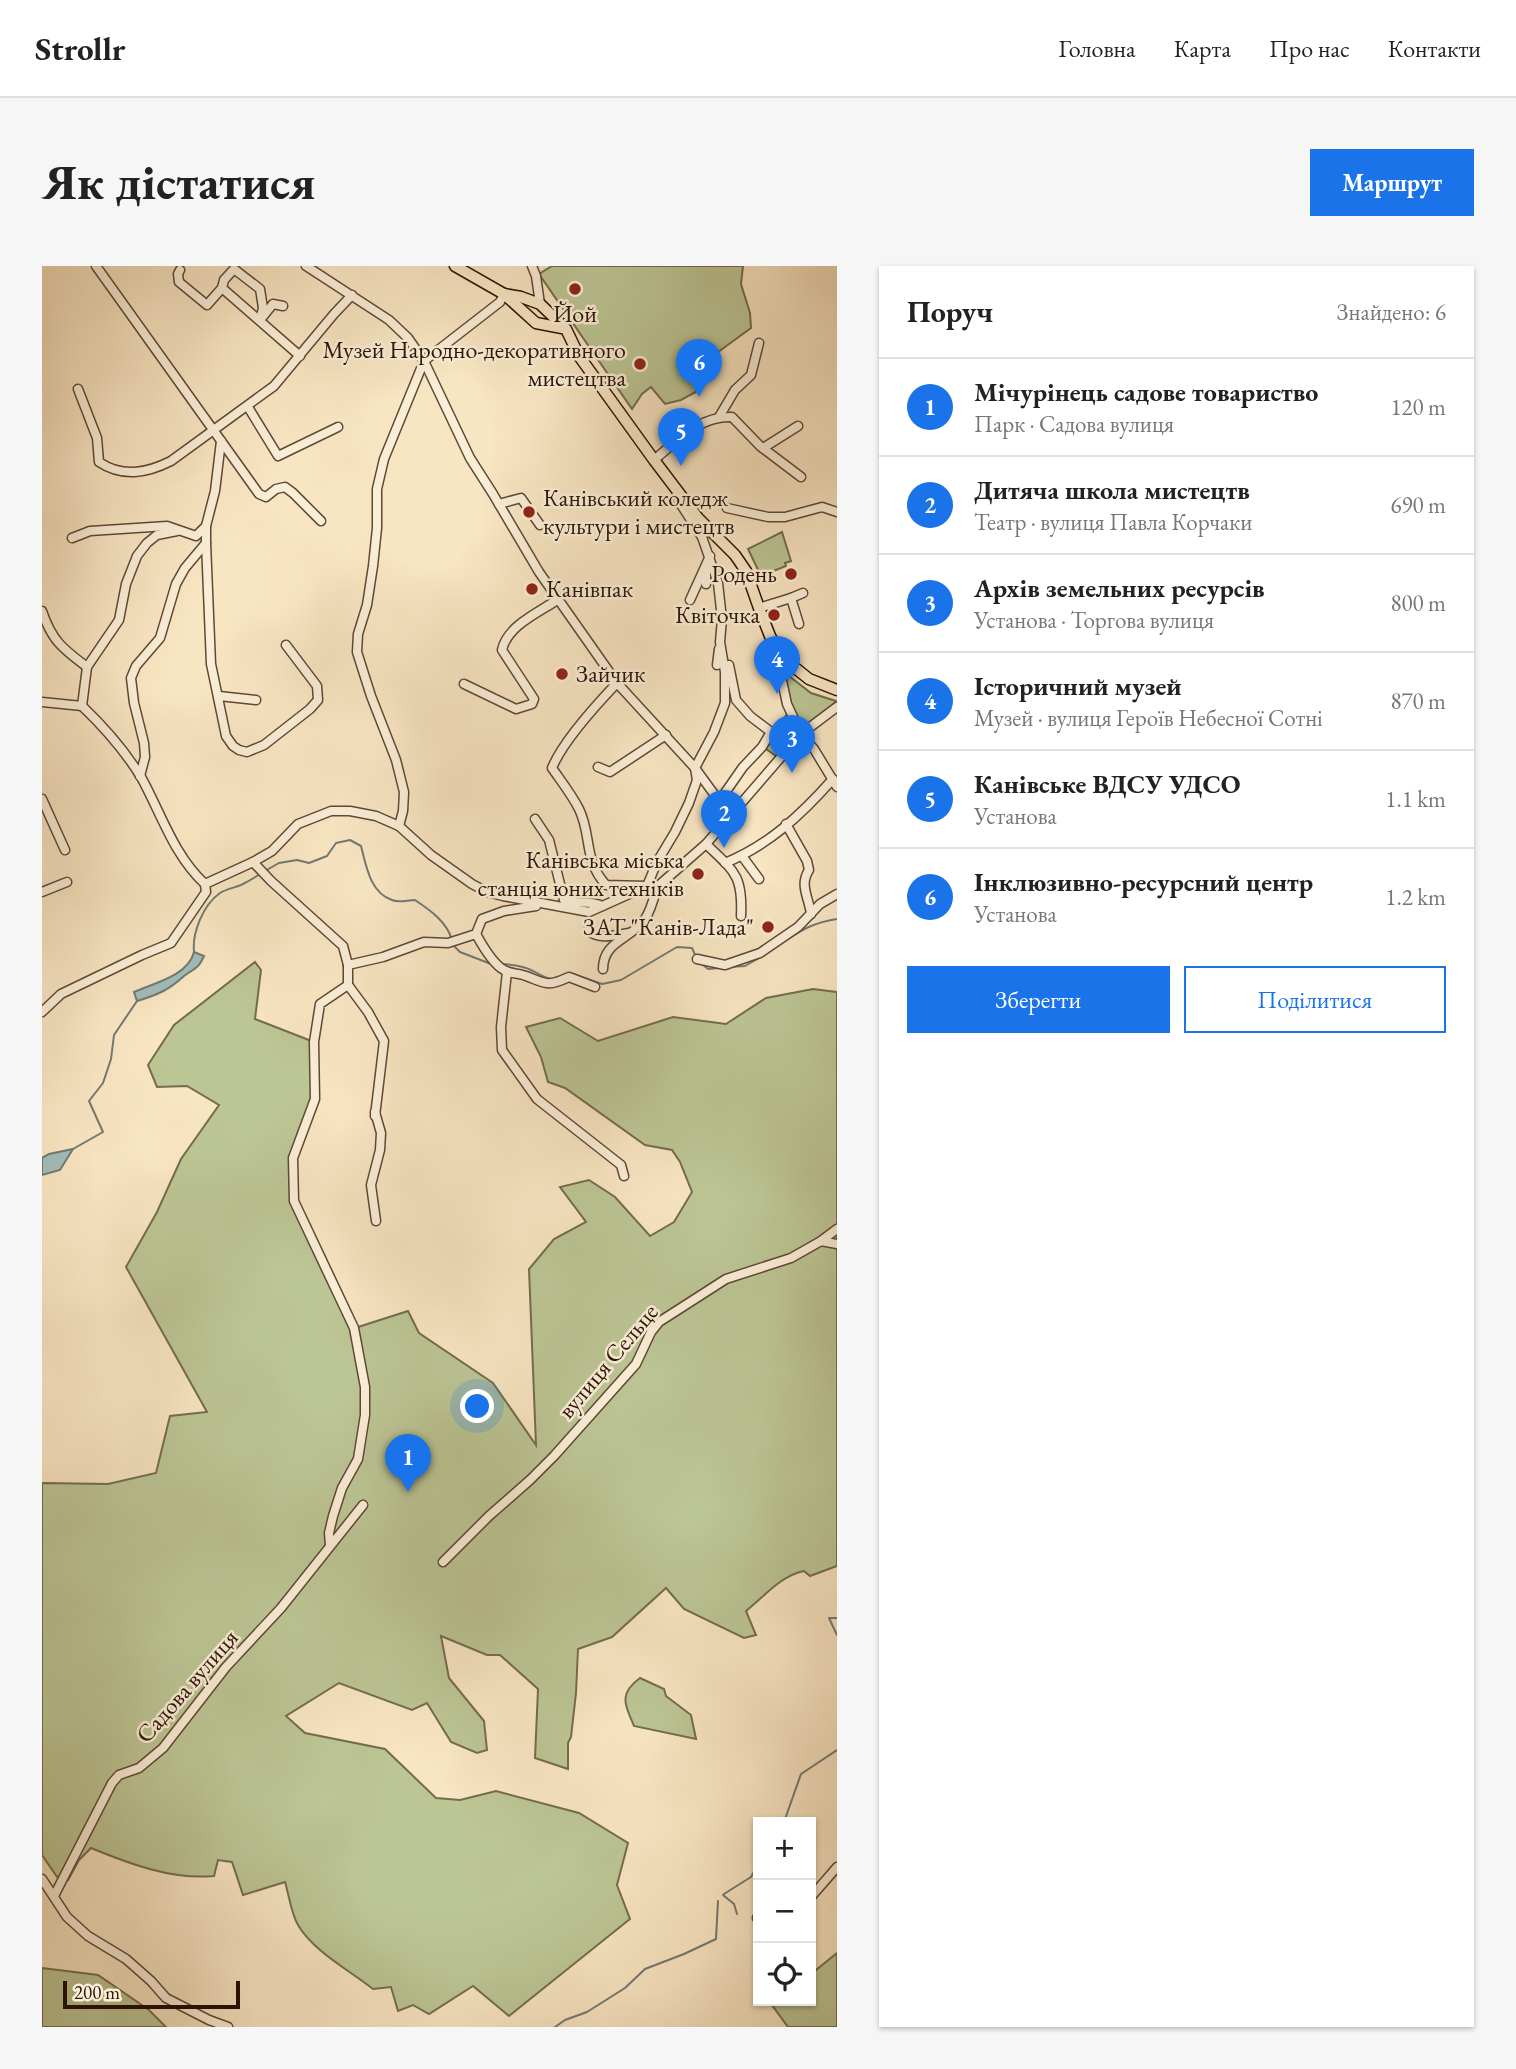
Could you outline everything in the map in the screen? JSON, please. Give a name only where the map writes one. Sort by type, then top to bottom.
[{"type":"main road","points":[[455,266],[504,294],[536,323],[562,328]]},
{"type":"main road","points":[[504,294],[540,304],[566,330],[579,356],[677,491],[698,518],[735,555],[746,571],[777,648],[808,678],[837,690]]},
{"type":"street","points":[[96,266],[259,494],[266,497],[276,489],[285,488],[321,521]]},
{"type":"street","points":[[306,266],[389,320],[408,338],[424,360],[470,458],[539,572],[617,683],[695,768],[730,816]]},
{"type":"street","points":[[532,266],[540,304]]},
{"type":"street","points":[[180,270],[179,282],[207,305],[234,269],[260,289],[263,308],[260,320]]},
{"type":"street","points":[[222,288],[300,356]]},
{"type":"street","points":[[400,826],[404,811],[404,792],[396,760],[357,652],[358,634],[371,579],[377,527],[377,489],[384,460],[424,360],[500,302],[504,294]]},
{"type":"street","points":[[78,389],[97,438],[99,461],[111,470],[132,473],[152,470],[171,461],[274,386],[352,295]]},
{"type":"street","points":[[260,320],[273,304],[283,306]]},
{"type":"street","points":[[719,417],[735,390],[751,375],[760,343]]},
{"type":"street","points":[[248,407],[278,456],[338,427]]},
{"type":"street","points":[[654,460],[695,426],[719,417],[732,417],[763,448],[801,477]]},
{"type":"street","points":[[763,448],[798,426]]},
{"type":"street","points":[[221,441],[215,491],[206,526],[206,543],[211,664],[226,736],[233,746],[247,752],[264,746],[318,700],[317,686],[286,645]]},
{"type":"street","points":[[677,491],[678,500],[702,537],[718,583],[722,620],[717,665]]},
{"type":"street","points":[[499,503],[521,498],[540,525]]},
{"type":"street","points":[[727,508],[768,517],[785,517],[822,507],[837,512]]},
{"type":"street","points":[[72,538],[90,531],[167,526],[196,536],[206,526]]},
{"type":"street","points":[[82,706],[87,667],[119,620],[126,584],[137,556],[146,543],[157,535],[177,531]]},
{"type":"street","points":[[140,776],[145,757],[144,743],[134,704],[131,678],[136,666],[160,638],[176,584],[185,568],[206,543]]},
{"type":"street","points":[[690,600],[710,555]]},
{"type":"street","points":[[706,565],[706,584]]},
{"type":"street","points":[[759,608],[803,593]]},
{"type":"street","points":[[791,598],[799,624]]},
{"type":"street","points":[[464,684],[516,709],[532,704],[534,699],[502,650],[504,642],[522,622],[554,602]]},
{"type":"street","points":[[42,611],[48,631],[62,648],[87,667]]},
{"type":"street","points":[[205,884],[272,851],[298,824],[331,811],[350,811],[376,816],[400,826],[431,855],[487,892],[542,905],[589,912],[647,886],[689,803],[697,780],[695,768],[714,732],[725,703],[721,638]]},
{"type":"street","points":[[720,800],[771,732],[750,716],[736,700],[725,645],[721,638]]},
{"type":"street","points":[[725,863],[753,851],[835,783],[814,749],[801,734],[787,704],[777,648]]},
{"type":"street","points":[[617,683],[557,755],[552,768],[579,810],[585,827],[587,847],[599,878],[606,885],[657,887]]},
{"type":"street","points":[[219,696],[256,700]]},
{"type":"street","points":[[219,696],[227,723]]},
{"type":"street","points":[[42,702],[82,706],[105,728],[140,776],[181,855],[192,872],[205,884],[206,892],[171,943],[61,994],[42,1012]]},
{"type":"street","points":[[603,969],[606,951],[646,918],[657,887],[706,844],[801,734],[837,707]]},
{"type":"street","points":[[598,767],[610,772],[666,735]]},
{"type":"street","points":[[42,799],[65,850]]},
{"type":"street","points":[[536,819],[549,840],[564,900],[572,903],[595,902],[602,906]]},
{"type":"street","points":[[786,824],[807,861],[809,870],[803,879],[811,914]]},
{"type":"street","points":[[706,844],[735,872],[739,882],[741,916]]},
{"type":"street","points":[[742,856],[759,879]]},
{"type":"street","points":[[253,862],[343,946],[348,965],[348,985],[368,1012],[384,1041],[375,1114],[381,1133],[380,1150],[371,1185],[376,1221]]},
{"type":"street","points":[[42,890],[66,882]]},
{"type":"street","points":[[697,959],[725,965],[760,953],[798,927],[820,904],[837,894]]},
{"type":"street","points":[[476,934],[482,919],[504,911],[542,905]]},
{"type":"street","points":[[588,932],[603,937],[632,932]]},
{"type":"street","points":[[348,965],[383,957],[424,942],[447,943],[476,934]]},
{"type":"street","points":[[476,934],[507,972],[524,975],[542,984],[555,984],[569,977],[595,988]]},
{"type":"street","points":[[507,972],[501,1027],[502,1049],[537,1100],[621,1165],[624,1176]]},
{"type":"street","points":[[330,1545],[329,1533],[336,1506],[342,1488],[358,1459],[365,1415],[365,1387],[354,1328],[294,1201],[293,1158],[315,1099],[314,1042],[320,1004],[348,985]]},
{"type":"street","name":"вулиця Сельце","points":[[443,1562],[554,1456],[636,1364],[650,1332],[659,1322],[726,1279],[791,1258],[837,1229]]},
{"type":"street","points":[[821,1241],[837,1244]]},
{"type":"street","name":"Садова вулиця","points":[[54,1896],[112,1783],[120,1775],[139,1768],[163,1748],[219,1675],[281,1608],[363,1505]]},
{"type":"street","points":[[816,1890],[837,1867]]},
{"type":"street","points":[[42,1879],[67,1917],[88,1936],[126,1959],[166,1998],[228,2027]]},
{"type":"green space","points":[[552,266],[743,266],[741,284],[750,313],[751,328],[714,355],[696,378],[701,389],[681,400],[665,404],[651,387],[642,394],[632,409],[539,274]]},
{"type":"green space","points":[[782,532],[791,561],[785,563],[786,566],[761,576],[748,549]]},
{"type":"green space","points":[[789,676],[811,693],[836,701],[829,710],[805,726],[790,700],[785,682]]},
{"type":"green space","points":[[787,714],[795,733],[779,758],[766,749]]},
{"type":"green space","points":[[255,962],[261,970],[255,1019],[314,1042],[315,1099],[293,1158],[294,1201],[355,1328],[408,1311],[419,1333],[493,1383],[536,1445],[529,1269],[554,1239],[586,1222],[560,1187],[589,1180],[615,1197],[650,1236],[674,1222],[692,1192],[672,1150],[645,1145],[565,1088],[548,1082],[541,1057],[526,1027],[560,1018],[598,1041],[673,1017],[726,1024],[766,998],[813,989],[837,992],[837,1566],[810,1576],[804,1571],[787,1577],[773,1587],[746,1611],[756,1635],[744,1638],[684,1609],[666,1588],[612,1637],[578,1649],[576,1693],[568,1743],[568,1769],[535,1758],[538,1689],[500,1655],[487,1655],[441,1636],[449,1678],[484,1721],[487,1750],[477,1753],[451,1742],[427,1703],[412,1710],[339,1683],[286,1716],[305,1733],[385,1749],[436,1798],[460,1800],[496,1791],[579,1813],[628,1843],[617,1885],[630,1919],[509,2016],[473,1986],[429,2014],[413,2005],[398,2011],[391,1987],[373,1989],[322,1952],[305,1934],[294,1915],[285,1882],[243,1895],[232,1862],[218,1860],[214,1876],[183,1876],[136,1865],[91,1848],[79,1860],[68,1880],[57,1877],[42,1855],[42,1483],[108,1484],[156,1473],[170,1416],[207,1412],[126,1267],[157,1212],[181,1159],[219,1105],[187,1086],[157,1087],[148,1065],[174,1025]]},
{"type":"green space","points":[[640,1678],[664,1689],[666,1696],[691,1715],[696,1739],[634,1726],[625,1700],[629,1689]]},
{"type":"green space","points":[[837,1953],[837,2027],[788,2027],[773,2006],[816,2006],[816,1970]]},
{"type":"green space","points":[[42,1968],[98,1975],[149,2010],[166,2027],[42,2027]]},
{"type":"water","points":[[194,952],[204,956],[197,967],[168,988],[137,1001],[134,992],[178,973],[191,960]]},
{"type":"water","points":[[73,1149],[60,1170],[42,1175],[42,1158]]},
{"type":"waterway","points":[[265,871],[279,863],[297,860],[309,863],[327,856],[336,843],[350,840],[361,846],[367,870],[379,891],[394,901],[415,900],[442,922],[452,940]]},
{"type":"waterway","points":[[194,952],[197,928],[208,905],[225,890],[241,885],[260,874]]},
{"type":"waterway","points":[[775,947],[811,926],[837,919]]},
{"type":"waterway","points":[[453,945],[460,952],[491,964]]},
{"type":"waterway","points":[[573,974],[602,984],[621,980],[677,947],[692,948],[696,957]]},
{"type":"waterway","points":[[728,967],[745,966],[759,958]]},
{"type":"waterway","points":[[500,964],[524,967],[554,979]]},
{"type":"waterway","points":[[702,964],[708,969],[719,968]]},
{"type":"waterway","points":[[73,1149],[103,1132],[89,1101],[103,1083],[111,1059],[114,1035],[137,1001]]},
{"type":"waterway","points":[[837,1618],[829,1618],[837,1635]]},
{"type":"waterway","points":[[786,1817],[801,1774],[837,1750]]},
{"type":"waterway","points":[[724,1894],[753,1874]]},
{"type":"waterway","points":[[723,1895],[734,1904],[737,1914]]},
{"type":"waterway","points":[[555,2027],[587,2012],[625,1988],[645,1969],[716,1939],[718,1901]]},
{"type":"place","name":"Йой","points":[[575,289]]},
{"type":"place","name":"Музей Народно-декоративного мистецтва","points":[[640,364]]},
{"type":"place","name":"Інклюзивно-ресурсний центр","points":[[699,397]]},
{"type":"place","name":"Канівське ВДСУ УДСО","points":[[681,466]]},
{"type":"place","name":"Канівський коледж культури і мистецтв","points":[[529,512]]},
{"type":"place","name":"Родень","points":[[791,574]]},
{"type":"place","name":"Канівпак","points":[[532,589]]},
{"type":"place","name":"Квіточка","points":[[774,615]]},
{"type":"place","name":"Зайчик","points":[[562,674]]},
{"type":"place","name":"Історичний музей","points":[[777,694]]},
{"type":"place","name":"Архів земельних ресурсів","points":[[792,773]]},
{"type":"place","name":"Дитяча школа мистецтв","points":[[724,848]]},
{"type":"place","name":"Канівська міська станція юних техніків","points":[[698,874]]},
{"type":"place","name":"ЗАТ \"Канів-Лада\"","points":[[768,927]]},
{"type":"place","name":"Мічурінець садове товариство","points":[[408,1492]]}]
